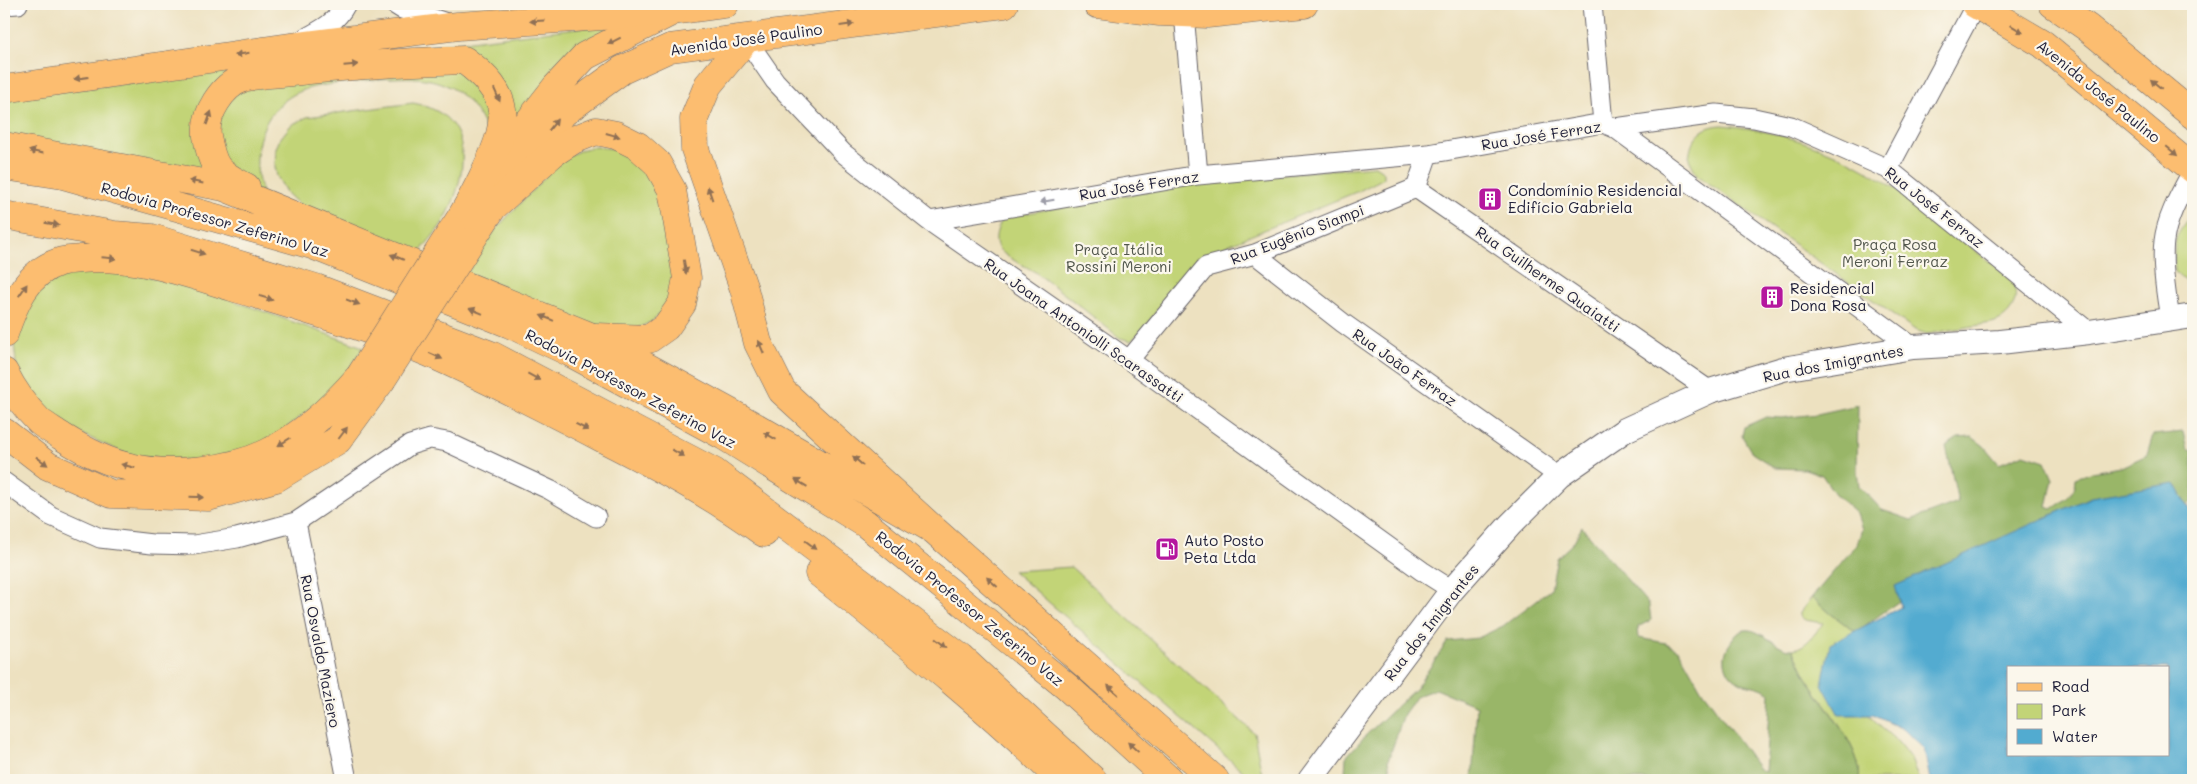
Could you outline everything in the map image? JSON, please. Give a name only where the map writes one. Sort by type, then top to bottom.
[{"type":"main road","points":[[4,89],[290,47],[458,26],[673,11],[725,4]]},
{"type":"main road","name":"Avenida José Paulino","points":[[470,222],[562,113],[622,70],[670,48],[1004,4]]},
{"type":"main road","points":[[1097,4],[1160,12],[1208,14],[1304,4]]},
{"type":"main road","name":"Avenida José Paulino","points":[[1975,4],[2043,44],[2193,170]]},
{"type":"main road","points":[[2053,4],[2088,28],[2193,115]]},
{"type":"main road","points":[[4,432],[48,466],[111,494],[208,497],[276,478],[338,440],[370,378],[470,222],[523,129],[585,56],[673,11]]},
{"type":"main road","points":[[746,39],[708,85],[694,119],[695,149],[744,289],[758,343],[782,391],[934,530],[1215,780]]},
{"type":"main road","points":[[303,219],[293,210],[222,175],[211,156],[206,127],[214,104],[226,89],[243,78],[352,64],[464,60],[490,81],[498,95],[504,114],[498,144],[470,222]]},
{"type":"main road","points":[[470,222],[553,154],[573,140],[596,131],[616,135],[638,146],[657,163],[672,190],[677,216],[687,278],[682,304],[666,327],[649,339],[592,336]]},
{"type":"main road","points":[[4,146],[224,188],[592,336],[742,419],[934,530]]},
{"type":"main road","name":"Rodovia Professor Zeferino Vaz","points":[[4,166],[62,175],[312,245],[510,324],[569,352],[724,436],[866,524],[1067,687],[1169,780]]},
{"type":"main road","points":[[4,216],[114,235],[152,238],[316,288],[491,355],[714,472],[961,658],[1093,780]]},
{"type":"main road","points":[[4,334],[22,289],[39,271],[60,261],[102,257],[145,262],[206,279],[322,315],[427,352],[587,430],[664,470],[736,512],[805,562],[898,637],[1039,758],[1061,780]]},
{"type":"main road","points":[[4,372],[14,391],[40,422],[77,446],[129,467],[175,472],[223,467],[267,453],[301,432],[370,378]]},
{"type":"main road","points":[[1039,758],[1057,780]]},
{"type":"street","points":[[4,5],[18,4]]},
{"type":"street","points":[[290,47],[329,26],[338,17],[346,4]]},
{"type":"street","points":[[394,4],[402,9],[458,26]]},
{"type":"street","points":[[1592,4],[1609,125],[1913,347]]},
{"type":"street","points":[[1888,169],[1975,4]]},
{"type":"street","points":[[1184,13],[1198,175]]},
{"type":"street","name":"Rua Joana Antoniolli Scarassatti","points":[[746,39],[775,82],[843,153],[929,221],[1129,360],[1422,571],[1452,590]]},
{"type":"street","name":"Rua José Ferraz","points":[[929,221],[1198,175],[1428,154],[1609,125],[1716,114],[1754,118],[1791,126],[1888,169],[2089,332]]},
{"type":"street","points":[[1416,188],[1428,154]]},
{"type":"street","points":[[2170,318],[2166,299],[2164,242],[2172,210],[2193,170]]},
{"type":"street","name":"Rua Eugênio Siampi","points":[[1129,360],[1206,267],[1255,254],[1416,188]]},
{"type":"street","name":"Rua Guilherme Quaiatti","points":[[1416,188],[1710,391]]},
{"type":"street","name":"Rua João Ferraz","points":[[1255,254],[1343,323],[1559,476]]},
{"type":"street","name":"Rua dos Imigrantes","points":[[1310,780],[1452,590],[1510,525],[1559,476],[1625,430],[1710,391],[1783,370],[1913,347],[2000,342],[2089,332],[2170,318],[2193,316]]},
{"type":"street","points":[[4,482],[51,516],[100,538],[152,544],[194,546],[237,538],[296,522],[410,445],[430,440],[447,442],[476,455],[550,490],[596,517]]},
{"type":"street","name":"Rua Osvaldo Maziero","points":[[296,522],[347,780]]},
{"type":"green space","points":[[626,22],[532,107],[489,137],[479,115],[466,99],[452,88],[436,81],[418,78],[378,79],[319,86],[297,93],[283,102],[272,113],[264,127],[259,142],[257,159],[262,192],[70,164],[4,152],[4,98]]},
{"type":"green space","points":[[413,103],[432,109],[446,118],[456,130],[461,144],[462,159],[461,175],[450,209],[439,228],[417,256],[312,217],[286,192],[277,176],[275,167],[276,148],[280,139],[291,125],[307,117]]},
{"type":"green space","name":"Praça Rosa Meroni Ferraz","points":[[1723,125],[1767,132],[1809,144],[1856,164],[1892,186],[1998,268],[2010,280],[2014,287],[2015,300],[2009,313],[1998,321],[1991,323],[1927,334],[1915,330],[1697,175],[1689,159],[1695,139],[1703,130]]},
{"type":"green space","points":[[595,147],[618,149],[654,174],[676,267],[673,292],[660,314],[651,322],[620,336],[463,279],[495,230],[563,158],[584,149]]},
{"type":"green space","name":"Praça Itália Rossini Meroni","points":[[1375,166],[1384,172],[1384,178],[1361,190],[1199,257],[1176,283],[1146,326],[1131,341],[1120,338],[1035,272],[1007,256],[999,249],[996,241],[998,228],[1005,217],[1213,180]]},
{"type":"green space","points":[[2193,213],[2193,287],[2175,272],[2174,254],[2178,234]]},
{"type":"green space","points":[[93,262],[212,293],[363,347],[340,385],[269,442],[202,461],[133,457],[59,424],[22,385],[17,372],[14,343],[21,315],[44,283]]},
{"type":"green space","points":[[1858,405],[1857,471],[1859,486],[1882,510],[1911,520],[1958,502],[1946,446],[1958,438],[1972,437],[1984,446],[1999,464],[2024,454],[2045,461],[2053,479],[2047,507],[2052,509],[2072,493],[2076,478],[2092,472],[2121,467],[2147,455],[2153,435],[2183,432],[2187,449],[2193,452],[2193,502],[2187,506],[1937,574],[1856,632],[1812,597],[1857,544],[1862,529],[1857,514],[1835,494],[1822,475],[1805,469],[1775,468],[1752,453],[1742,436],[1744,427],[1766,417],[1781,418],[1817,414]]},
{"type":"green space","points":[[1582,527],[1649,605],[1651,620],[1638,627],[1639,638],[1666,643],[1679,650],[1701,689],[1759,769],[1765,772],[1770,694],[1761,688],[1736,680],[1729,673],[1725,662],[1726,651],[1733,639],[1740,632],[1747,630],[1754,631],[1778,645],[1793,649],[1815,691],[1849,742],[1859,768],[1859,780],[1472,780],[1477,706],[1436,689],[1417,696],[1404,714],[1388,761],[1392,780],[1355,780],[1345,774],[1346,757],[1365,736],[1416,688],[1448,641],[1478,638],[1503,626],[1551,589],[1557,558],[1573,543]]},
{"type":"green space","points":[[1071,567],[1254,733],[1263,780],[1253,780],[1013,571]]},
{"type":"green space","points":[[1812,597],[1856,632],[1838,680],[1875,722],[1898,742],[1911,759],[1919,780],[1859,780],[1859,768],[1849,742],[1809,681],[1793,649],[1806,643],[1823,623],[1805,620],[1800,616],[1800,612]]},
{"type":"water","points":[[2175,483],[2191,512],[2193,511],[2193,780],[1930,780],[1924,749],[1903,729],[1873,715],[1839,715],[1822,684],[1830,644],[1901,607],[1895,586],[2091,497]]},
{"type":"place","name":"Condomínio Residencial Edifício Gabriela","points":[[1490,199]]},
{"type":"place","name":"Residencial Dona Rosa","points":[[1772,297]]},
{"type":"place","name":"Auto Posto Peta Ltda","points":[[1167,549]]}]
